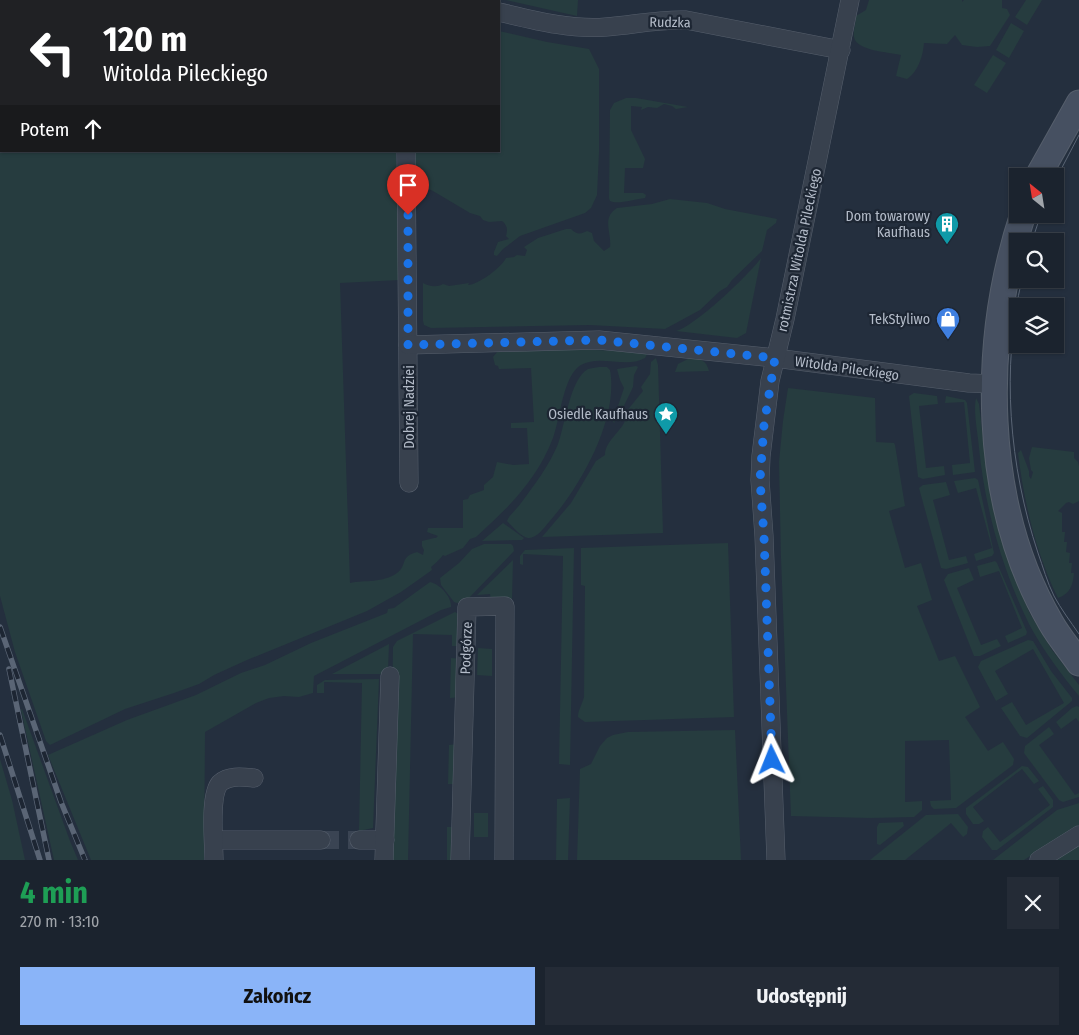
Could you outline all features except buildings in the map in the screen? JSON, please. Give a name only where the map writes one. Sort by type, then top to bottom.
[{"type":"street","name":"rotmistrza Witolda Pileckiego","points":[[776,860],[764,536],[760,480],[764,425],[775,358],[785,319],[850,0]]},
{"type":"street","name":"Rudzka","points":[[500,12],[535,20],[588,27],[605,27],[666,19],[686,20],[840,50]]},
{"type":"street","points":[[1042,168],[1079,103]]},
{"type":"street","name":"Dobrej Nadziei","points":[[406,152],[409,483]]},
{"type":"street","points":[[1021,223],[1007,269],[999,321],[994,384],[1002,489],[1011,526],[1023,562],[1051,623],[1079,664]]},
{"type":"street","name":"Witolda Pileckiego","points":[[408,345],[587,340],[775,358],[969,383],[994,384]]},
{"type":"street","name":"Podgórze","points":[[460,860],[467,607],[505,606],[504,860]]},
{"type":"street","points":[[384,860],[390,676]]},
{"type":"street","points":[[214,860],[215,797],[220,783],[235,777],[254,778]]},
{"type":"street","points":[[1039,860],[1079,835]]},
{"type":"street","points":[[214,840],[321,840]]},
{"type":"street","points":[[359,840],[385,840]]},
{"type":"green space","points":[[506,0],[578,0],[577,16]]},
{"type":"green space","points":[[869,0],[962,0],[962,2],[964,0],[1002,0],[1002,8],[1007,9],[1010,15],[990,46],[962,45],[955,35],[947,44],[924,43],[919,63],[907,79],[896,76],[901,55],[867,48],[856,42],[854,34],[856,16],[866,10]]},
{"type":"green space","points":[[1026,0],[1042,0],[1027,25],[1015,17]]},
{"type":"green space","points":[[1011,23],[1024,31],[1009,58],[996,50]]},
{"type":"green space","points":[[500,31],[589,49],[599,69],[599,152],[597,195],[591,208],[585,213],[520,236],[497,256],[494,255],[494,252],[498,242],[509,239],[506,236],[507,229],[505,224],[502,221],[489,222],[483,220],[480,216],[470,213],[420,185],[415,165],[415,152],[500,152]]},
{"type":"green space","points":[[993,55],[1006,63],[987,93],[974,85]]},
{"type":"green space","points":[[626,98],[688,107],[676,109],[664,104],[657,108],[648,107],[641,110],[642,107],[631,106],[631,130],[645,159],[643,168],[625,168],[624,193],[643,193],[646,195],[645,198],[613,202],[609,198],[610,110],[614,103]]},
{"type":"green space","points":[[0,152],[396,152],[400,280],[340,283],[350,583],[380,580],[392,576],[400,570],[408,556],[417,552],[423,555],[422,541],[438,536],[427,532],[428,528],[463,528],[463,500],[468,499],[470,495],[484,490],[484,485],[493,477],[497,462],[513,465],[529,464],[527,428],[511,428],[511,423],[534,422],[531,368],[499,369],[495,365],[493,357],[498,351],[569,349],[648,352],[645,358],[638,361],[588,362],[575,370],[566,388],[553,438],[539,467],[530,480],[510,504],[476,537],[470,539],[463,548],[445,556],[443,555],[431,567],[432,570],[401,592],[367,611],[247,660],[199,684],[125,709],[50,745],[46,741],[15,652],[0,596]]},
{"type":"green space","points":[[670,199],[707,203],[725,209],[777,219],[776,223],[767,230],[762,251],[727,287],[700,310],[665,329],[590,325],[431,328],[424,325],[423,283],[430,286],[443,284],[449,286],[469,283],[468,285],[478,282],[500,266],[506,258],[517,255],[525,256],[527,250],[524,247],[538,238],[566,229],[571,229],[578,233],[587,231],[592,233],[594,241],[604,251],[610,247],[609,216],[617,208],[652,204]]},
{"type":"green space","points":[[761,258],[746,333],[737,338],[676,331],[708,311]]},
{"type":"green space","points":[[656,358],[658,365],[663,533],[542,537],[571,503],[596,461],[605,455],[609,443],[624,423],[626,412],[643,391],[641,387],[650,374],[651,362]]},
{"type":"green space","points":[[690,358],[702,360],[709,371],[675,372],[678,364]]},
{"type":"green space","points":[[607,367],[610,370],[611,389],[609,410],[594,451],[573,490],[545,527],[531,538],[522,536],[507,521],[509,516],[536,482],[554,452],[561,436],[572,392],[577,382],[588,369]]},
{"type":"green space","points":[[638,367],[634,375],[633,387],[614,423],[613,421],[624,388],[617,369]]},
{"type":"green space","points":[[788,388],[875,398],[876,442],[894,443],[895,445],[905,506],[889,511],[905,568],[921,563],[932,600],[917,606],[939,661],[955,656],[980,707],[965,717],[988,751],[1003,742],[1014,759],[1013,765],[956,808],[934,809],[930,801],[951,800],[949,740],[905,741],[905,802],[922,801],[922,810],[914,817],[791,816],[779,462]]},
{"type":"green space","points":[[914,393],[937,396],[938,404],[919,406],[926,468],[944,466],[945,475],[923,479],[918,477],[909,396]]},
{"type":"green space","points":[[946,396],[965,400],[967,403],[975,472],[953,475],[952,465],[970,463],[964,402],[945,403]]},
{"type":"green space","points":[[976,398],[979,404],[987,472],[1007,557],[1029,612],[1052,650],[1079,685],[1079,696],[1052,662],[1029,624],[1003,560],[990,516],[982,471],[975,416]]},
{"type":"green space","points":[[1032,447],[1074,452],[1074,458],[1079,466],[1079,501],[1073,504],[1066,503],[1058,511],[1062,513],[1062,532],[1065,532],[1064,542],[1067,542],[1066,552],[1070,553],[1071,573],[1074,573],[1070,588],[1058,598],[1037,546],[1024,490],[1018,453],[1021,450],[1031,479],[1033,472],[1029,458]]},
{"type":"green space","points":[[975,478],[978,480],[994,553],[992,556],[976,561],[974,554],[992,548],[976,488],[958,493],[954,481]]},
{"type":"green space","points":[[946,482],[950,495],[933,500],[949,560],[966,556],[968,563],[946,569],[941,568],[919,488],[923,485]]},
{"type":"green space","points":[[503,523],[524,538],[522,540],[482,541]]},
{"type":"green space","points":[[728,543],[734,717],[585,722],[578,717],[584,697],[585,586],[581,585],[581,548]]},
{"type":"green space","points":[[484,544],[511,544],[514,551],[468,599],[457,603],[454,602],[441,585],[440,578],[459,563],[472,549]]},
{"type":"green space","points":[[574,548],[570,765],[559,764],[563,556],[523,554],[523,565],[520,564],[520,556],[525,550]]},
{"type":"green space","points":[[513,560],[512,599],[491,601],[490,594],[477,595]]},
{"type":"green space","points":[[995,561],[1027,632],[1026,635],[1008,643],[1005,636],[1022,628],[999,571],[980,577],[977,566]]},
{"type":"green space","points":[[969,568],[974,580],[957,588],[981,645],[997,639],[1001,646],[980,656],[974,656],[944,580],[948,574]]},
{"type":"green space","points":[[430,582],[438,585],[445,592],[450,599],[451,607],[441,610],[314,676],[313,693],[299,697],[269,698],[256,703],[205,732],[204,860],[91,860],[48,755],[127,720],[196,695],[241,673],[265,665],[311,643],[387,613],[388,609],[394,608]]},
{"type":"green space","points":[[455,612],[460,615],[462,646],[452,646],[452,635],[413,634],[408,860],[390,860],[393,647],[397,641]]},
{"type":"green space","points":[[1028,640],[1033,641],[1051,671],[1072,698],[1072,701],[1027,738],[1020,736],[1001,708],[1012,702],[1026,725],[1064,703],[1033,649],[995,671],[1008,694],[996,701],[978,667],[981,661]]},
{"type":"green space","points":[[389,644],[388,670],[383,674],[332,674]]},
{"type":"green space","points":[[478,648],[492,649],[492,676],[477,675]]},
{"type":"green space","points":[[451,658],[462,659],[461,697],[450,698]]},
{"type":"green space","points":[[379,679],[373,828],[359,831],[362,683],[324,682],[324,693],[317,693],[317,685],[325,680]]},
{"type":"green space","points":[[1077,706],[1079,707],[1079,722],[1076,718],[1061,729],[1056,722]]},
{"type":"green space","points":[[22,709],[70,841],[78,860],[54,860]]},
{"type":"green space","points":[[1049,727],[1054,734],[1039,745],[1075,795],[1079,793],[1079,797],[1063,802],[1059,800],[1024,753],[1025,746]]},
{"type":"green space","points":[[735,730],[741,860],[577,860],[580,769],[591,764],[600,746],[607,738],[628,732]]},
{"type":"green space","points":[[459,744],[458,784],[448,784],[449,745]]},
{"type":"green space","points":[[0,759],[12,800],[25,860],[0,860]]},
{"type":"green space","points":[[1022,766],[1028,767],[1039,781],[1034,784],[1022,769],[973,807],[984,821],[979,824],[973,824],[966,814],[966,808]]},
{"type":"green space","points":[[1043,786],[1053,800],[1053,807],[997,850],[992,850],[982,837],[983,831],[988,827],[1000,842],[1050,805],[1038,789]]},
{"type":"green space","points":[[570,798],[568,860],[556,860],[557,799]]},
{"type":"green space","points":[[1079,803],[1079,825],[1024,860],[993,860],[1057,810]]},
{"type":"green space","points":[[474,813],[488,813],[488,837],[474,837]]},
{"type":"green space","points":[[958,814],[968,827],[967,834],[963,837],[951,823],[905,860],[870,860],[926,815]]},
{"type":"green space","points":[[903,822],[904,826],[880,845],[877,844],[877,827],[879,823]]},
{"type":"green space","points":[[447,827],[456,827],[459,860],[447,860]]},
{"type":"green space","points":[[1079,843],[1079,860],[1050,860]]},
{"type":"tunnel","points":[[321,840],[359,840]]},
{"type":"tram line","points":[[1062,168],[1079,135]]},
{"type":"tram line","points":[[1035,233],[1038,223]]},
{"type":"tram line","points":[[1020,288],[1015,313],[1010,382],[1011,417],[1020,486],[1045,575],[1057,601],[1079,634]]},
{"type":"railway","points":[[0,627],[61,802],[85,860]]},
{"type":"railway","points":[[9,669],[49,860]]},
{"type":"railway","points":[[0,735],[40,860]]},
{"type":"place","name":"Dom towarowy Kaufhaus","points":[[947,245]]},
{"type":"place","name":"TekStyliwo","points":[[948,340]]},
{"type":"place","name":"Osiedle Kaufhaus","points":[[666,435]]},
{"type":"route","points":[[408,215],[408,345],[599,340],[775,358],[764,425],[760,480],[764,536],[772,760]]}]
